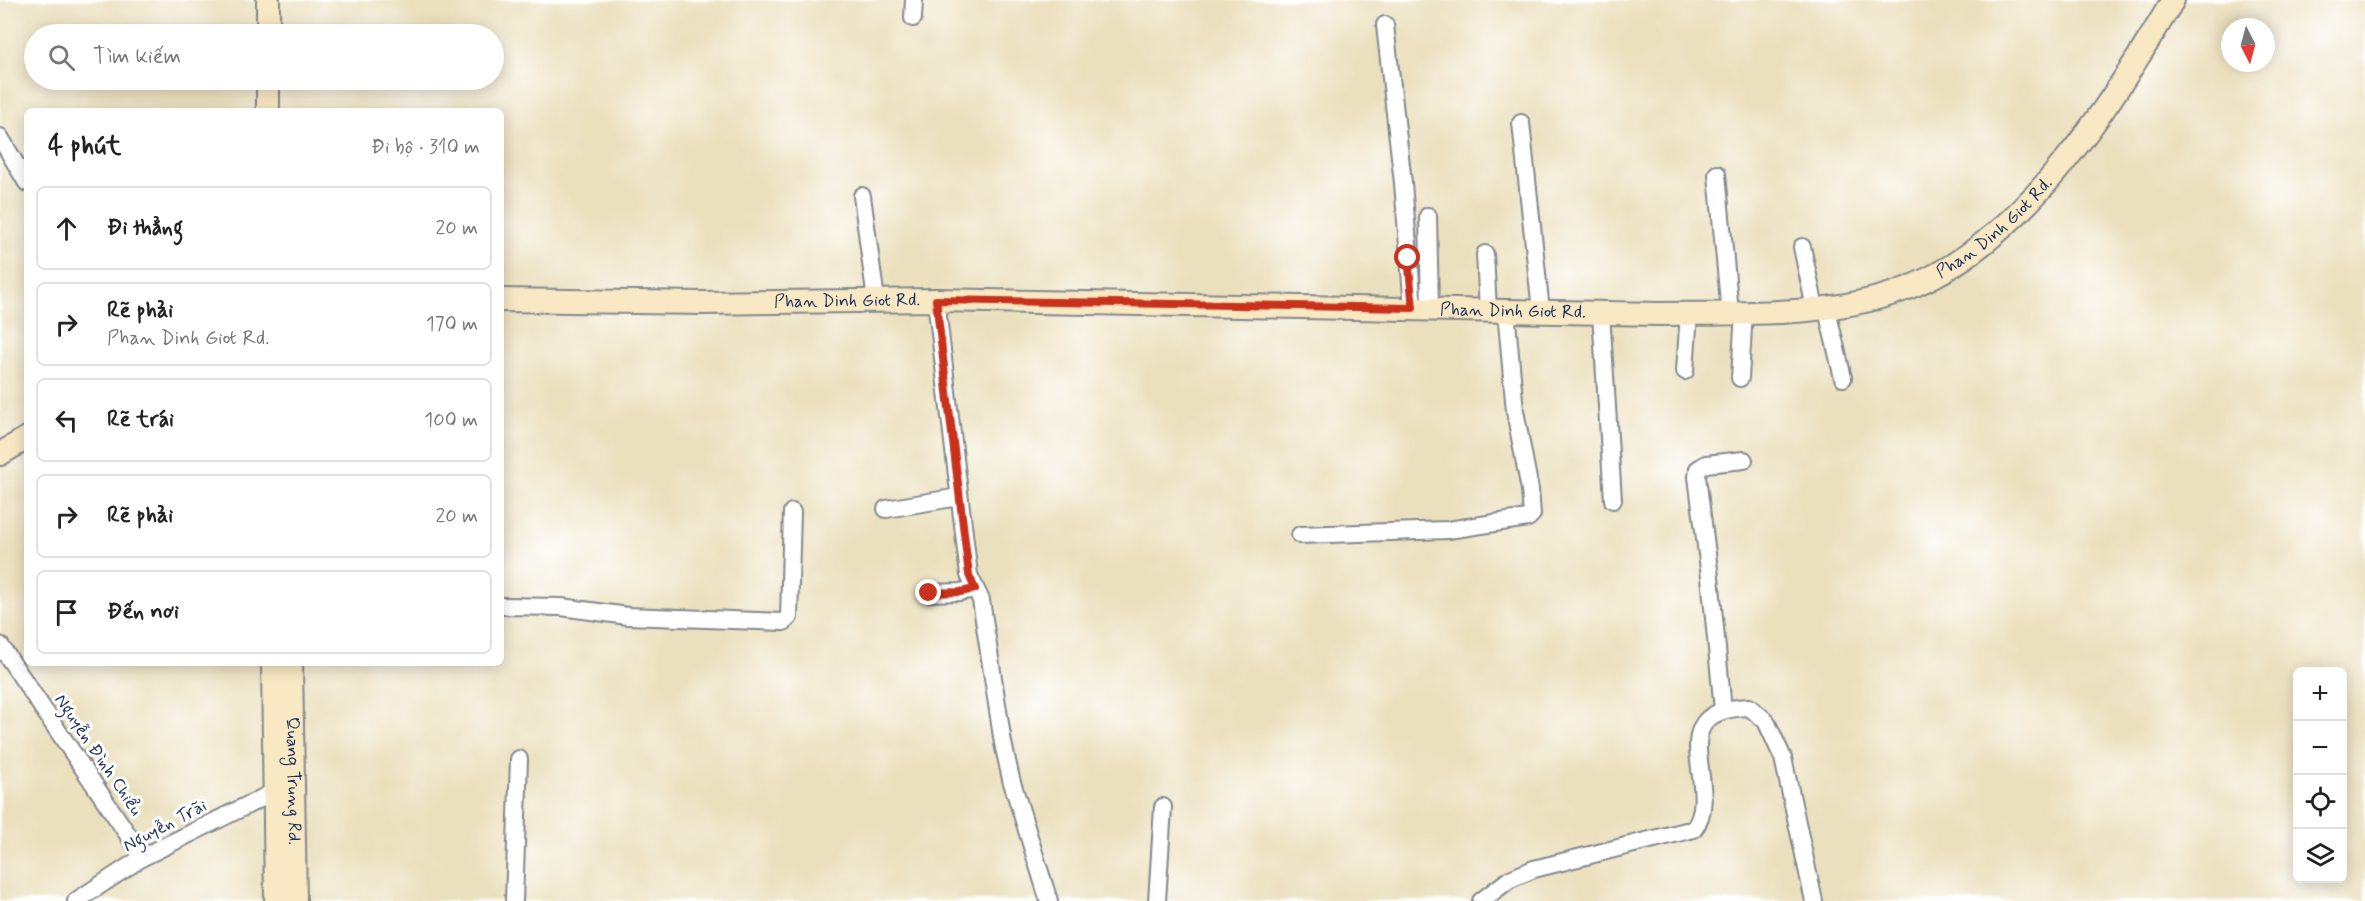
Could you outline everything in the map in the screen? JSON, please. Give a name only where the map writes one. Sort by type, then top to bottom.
[{"type":"main road","points":[[268,0],[268,24]]},
{"type":"main road","name":"Phan Dinh Giot Rd.","points":[[504,300],[702,303],[936,300],[1601,313],[1737,313],[1820,307],[1880,297],[1914,286],[1950,267],[1981,246],[2054,176],[2098,120],[2173,0]]},
{"type":"main road","points":[[268,90],[268,108]]},
{"type":"main road","points":[[0,454],[24,440]]},
{"type":"main road","name":"Quang Trung Rd.","points":[[273,666],[276,901]]},
{"type":"main road","name":"Quang Trung Rd.","points":[[291,666],[295,901]]},
{"type":"street","points":[[913,18],[914,0]]},
{"type":"street","points":[[1385,25],[1403,183],[1421,308]]},
{"type":"street","points":[[1521,123],[1541,311]]},
{"type":"street","points":[[0,137],[24,178]]},
{"type":"street","points":[[1718,174],[1737,313],[1740,378]]},
{"type":"street","points":[[862,196],[876,300]]},
{"type":"street","points":[[1421,308],[1428,216]]},
{"type":"street","points":[[1802,247],[1843,378]]},
{"type":"street","points":[[1300,536],[1448,530],[1528,518],[1532,514],[1530,490],[1485,254]]},
{"type":"street","points":[[936,300],[969,575],[981,600],[1003,743],[1011,779],[1049,901]]},
{"type":"street","points":[[1601,313],[1613,500]]},
{"type":"street","points":[[1685,371],[1689,313]]},
{"type":"street","points":[[1723,710],[1710,577],[1697,477],[1698,469],[1706,464],[1744,460]]},
{"type":"street","points":[[886,509],[959,497]]},
{"type":"street","points":[[504,606],[561,607],[628,616],[784,622],[789,617],[792,512]]},
{"type":"street","points":[[929,593],[975,589]]},
{"type":"street","name":"Nguyễn Đình Chiểu","points":[[0,645],[143,858]]},
{"type":"street","points":[[1482,901],[1510,879],[1534,869],[1694,829],[1699,822],[1702,801],[1698,745],[1700,733],[1705,722],[1713,714],[1723,710],[1749,707],[1766,721],[1783,758],[1814,901]]},
{"type":"street","points":[[514,901],[519,759]]},
{"type":"street","name":"Nguyễn Trãi","points":[[76,901],[143,858],[276,791]]},
{"type":"street","points":[[1157,901],[1162,807]]},
{"type":"route","points":[[929,593],[975,589],[969,575],[936,300],[1413,308],[1408,258]]}]
